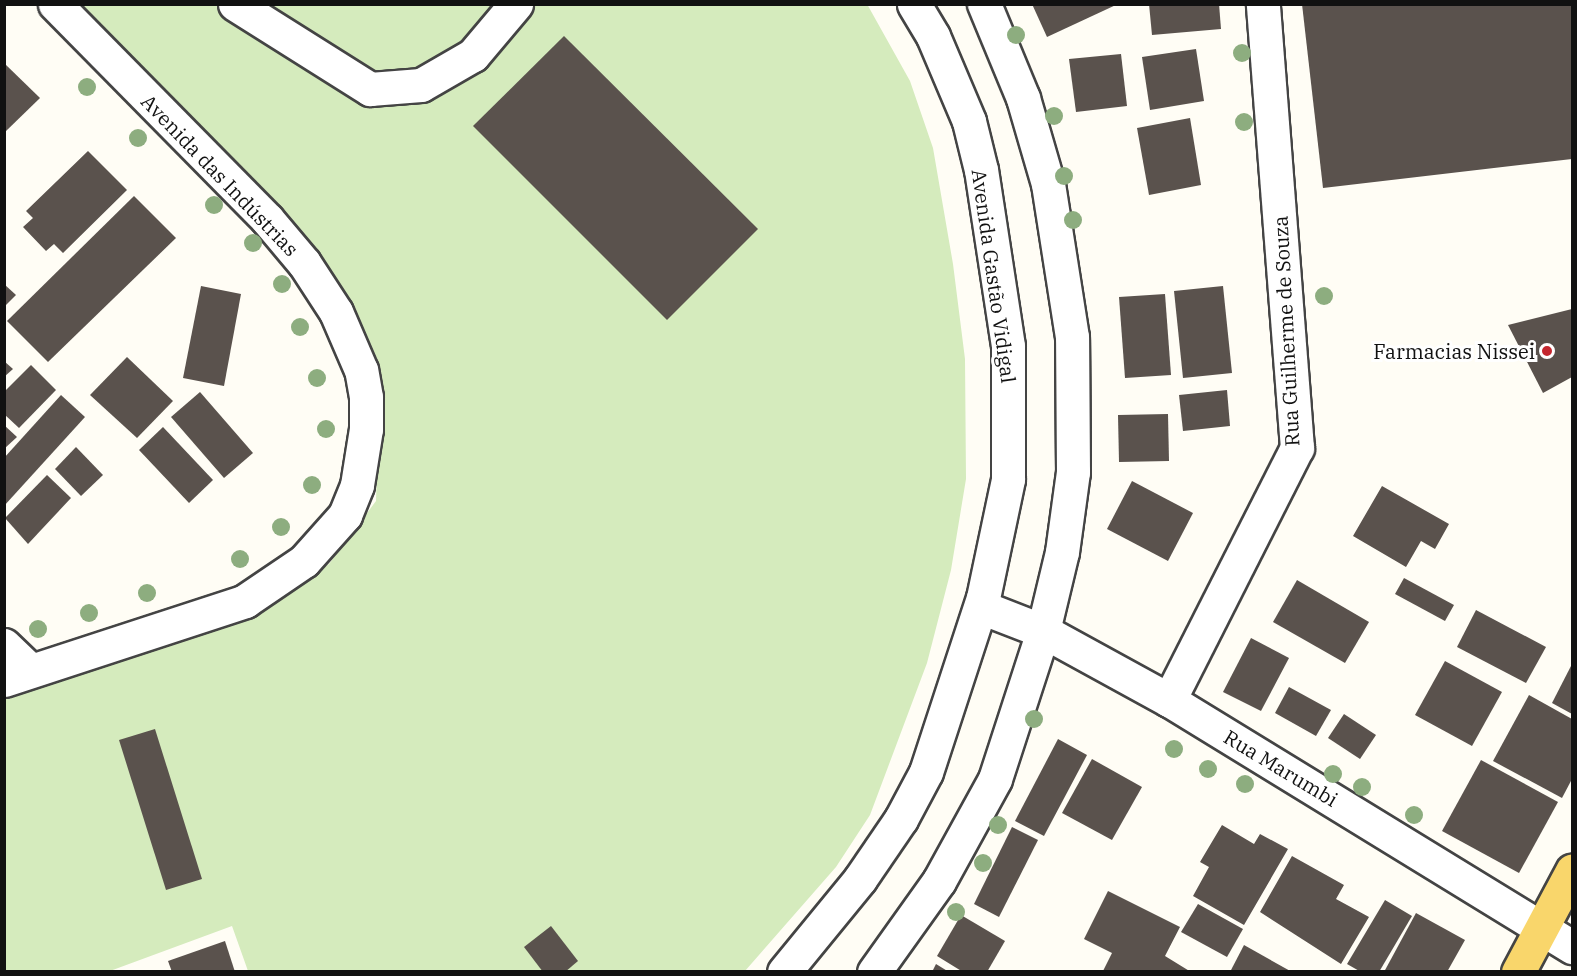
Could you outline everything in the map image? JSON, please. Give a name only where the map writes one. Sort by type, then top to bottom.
[{"type":"main road","points":[[1518,972],[1572,871]]},
{"type":"street","name":"Avenida das Indústrias","points":[[18,675],[245,601],[304,561],[345,515],[357,485],[366,429],[366,397],[361,370],[336,312],[304,263],[267,219],[55,4]]},
{"type":"street","points":[[235,4],[370,89],[421,84],[473,55],[516,4]]},
{"type":"street","name":"Avenida Gastão Vidigal","points":[[784,972],[826,925],[901,819],[926,772],[981,607],[1008,479],[1008,346],[981,170],[969,122],[933,36],[914,4]]},
{"type":"street","points":[[874,972],[939,880],[995,779],[1043,631],[1062,552],[1073,472],[1072,337],[1048,184],[1023,98],[984,4]]},
{"type":"street","name":"Rua Guilherme de Souza","points":[[1169,700],[1297,448],[1263,4]]},
{"type":"street","name":"Rua Marumbi","points":[[981,607],[1043,631],[1169,700],[1572,946]]},
{"type":"street","points":[[4,645],[18,675]]},
{"type":"green space","points":[[867,4],[910,81],[933,148],[953,264],[965,359],[966,479],[951,570],[927,663],[870,815],[836,867],[745,971],[248,971],[232,926],[110,971],[5,971],[4,691],[249,615],[329,564],[376,501],[380,369],[305,240],[72,5]]},
{"type":"building","points":[[1032,4],[1118,4],[1047,37]]},
{"type":"building","points":[[1149,4],[1219,4],[1221,29],[1152,35]]},
{"type":"building","points":[[1302,4],[1572,4],[1572,159],[1323,188]]},
{"type":"building","points":[[564,36],[758,229],[667,320],[473,126]]},
{"type":"building","points":[[1196,49],[1204,101],[1150,110],[1142,57]]},
{"type":"building","points":[[1121,54],[1127,106],[1076,112],[1069,59]]},
{"type":"building","points":[[4,63],[40,98],[4,133]]},
{"type":"building","points":[[1190,118],[1201,185],[1149,195],[1137,128]]},
{"type":"building","points":[[88,151],[127,190],[63,253],[54,244],[46,251],[23,227],[33,218],[26,211]]},
{"type":"building","points":[[134,196],[176,238],[48,362],[7,321]]},
{"type":"building","points":[[4,284],[16,295],[4,307]]},
{"type":"building","points":[[201,286],[241,294],[224,386],[183,378]]},
{"type":"building","points":[[1223,286],[1232,373],[1183,378],[1174,291]]},
{"type":"building","points":[[1165,294],[1171,375],[1125,378],[1119,297]]},
{"type":"building","name":"Farmacias Nissei","points":[[1572,309],[1572,377],[1543,393],[1508,325]]},
{"type":"building","points":[[127,357],[173,401],[137,438],[90,395]]},
{"type":"building","points":[[4,361],[13,369],[4,377]]},
{"type":"building","points":[[31,365],[56,390],[19,428],[4,414],[4,392]]},
{"type":"building","points":[[1227,390],[1230,426],[1183,431],[1179,395]]},
{"type":"building","points":[[200,392],[253,453],[224,478],[171,417]]},
{"type":"building","points":[[61,395],[85,417],[4,506],[4,458]]},
{"type":"building","points":[[1168,414],[1169,461],[1119,462],[1118,415]]},
{"type":"building","points":[[4,425],[17,437],[4,449]]},
{"type":"building","points":[[163,427],[213,480],[189,503],[139,450]]},
{"type":"building","points":[[76,447],[103,475],[81,496],[55,469]]},
{"type":"building","points":[[47,475],[71,498],[28,544],[5,518]]},
{"type":"building","points":[[1132,481],[1193,513],[1168,561],[1107,529]]},
{"type":"building","points":[[1382,486],[1449,524],[1435,549],[1421,541],[1406,567],[1353,536]]},
{"type":"building","points":[[1404,578],[1454,605],[1445,621],[1395,594]]},
{"type":"building","points":[[1297,580],[1369,622],[1345,663],[1273,622]]},
{"type":"building","points":[[1476,610],[1546,647],[1526,683],[1457,647]]},
{"type":"building","points":[[1251,638],[1289,658],[1261,711],[1223,692]]},
{"type":"building","points":[[1445,661],[1502,692],[1472,746],[1415,715]]},
{"type":"building","points":[[1572,664],[1572,714],[1552,703]]},
{"type":"building","points":[[1289,687],[1331,710],[1316,736],[1275,713]]},
{"type":"building","points":[[1529,695],[1572,719],[1572,779],[1562,798],[1493,761]]},
{"type":"building","points":[[1344,714],[1376,735],[1360,759],[1328,738]]},
{"type":"building","points":[[155,729],[202,879],[166,890],[119,740]]},
{"type":"building","points":[[1058,739],[1087,755],[1044,836],[1015,821]]},
{"type":"building","points":[[1092,759],[1142,787],[1112,840],[1062,813]]},
{"type":"building","points":[[1481,760],[1558,802],[1519,873],[1442,831]]},
{"type":"building","points":[[1222,825],[1254,844],[1260,834],[1288,849],[1244,925],[1193,896],[1209,867],[1200,862]]},
{"type":"building","points":[[1012,827],[1038,840],[999,917],[974,904]]},
{"type":"building","points":[[1292,856],[1344,885],[1336,899],[1369,917],[1341,964],[1260,912]]},
{"type":"building","points":[[1108,891],[1180,927],[1165,956],[1191,972],[1103,971],[1112,953],[1084,939]]},
{"type":"building","points":[[1385,900],[1412,916],[1379,972],[1361,972],[1347,964]]},
{"type":"building","points":[[1198,904],[1243,929],[1227,957],[1181,932]]},
{"type":"building","points":[[1416,913],[1465,940],[1447,972],[1384,972]]},
{"type":"building","points":[[961,915],[1005,941],[987,972],[963,972],[937,956]]},
{"type":"building","points":[[551,926],[578,961],[565,972],[543,972],[524,947]]},
{"type":"building","points":[[225,941],[235,972],[172,972],[168,961]]},
{"type":"building","points":[[1244,945],[1292,972],[1230,972]]},
{"type":"building","points":[[936,964],[949,972],[932,972]]},
{"type":"place","name":"Farmacias Nissei","points":[[1547,351]]}]
